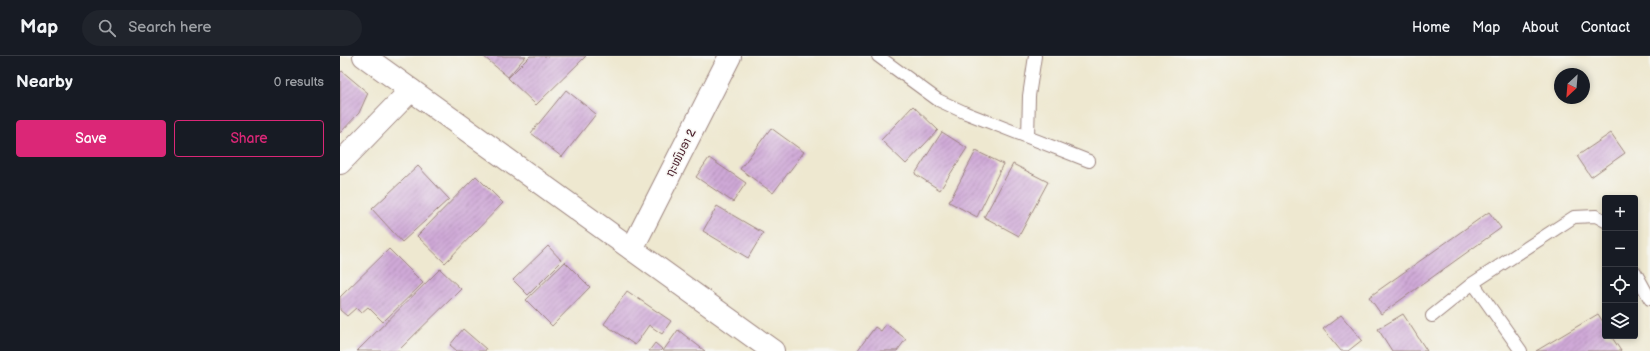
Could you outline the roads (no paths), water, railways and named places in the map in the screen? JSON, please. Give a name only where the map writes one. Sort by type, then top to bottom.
[{"type":"street","points":[[364,56],[773,351]]},
{"type":"street","name":"ຖະໜົນອາ 2","points":[[632,250],[730,56]]},
{"type":"street","points":[[340,164],[411,90]]},
{"type":"lane","points":[[878,56],[938,100],[966,114],[1089,161]]},
{"type":"lane","points":[[1028,137],[1029,96],[1035,56]]},
{"type":"lane","points":[[1432,316],[1473,283],[1574,216],[1596,216],[1602,219]]},
{"type":"lane","points":[[1638,277],[1650,299]]},
{"type":"lane","points":[[1473,283],[1521,351]]}]
